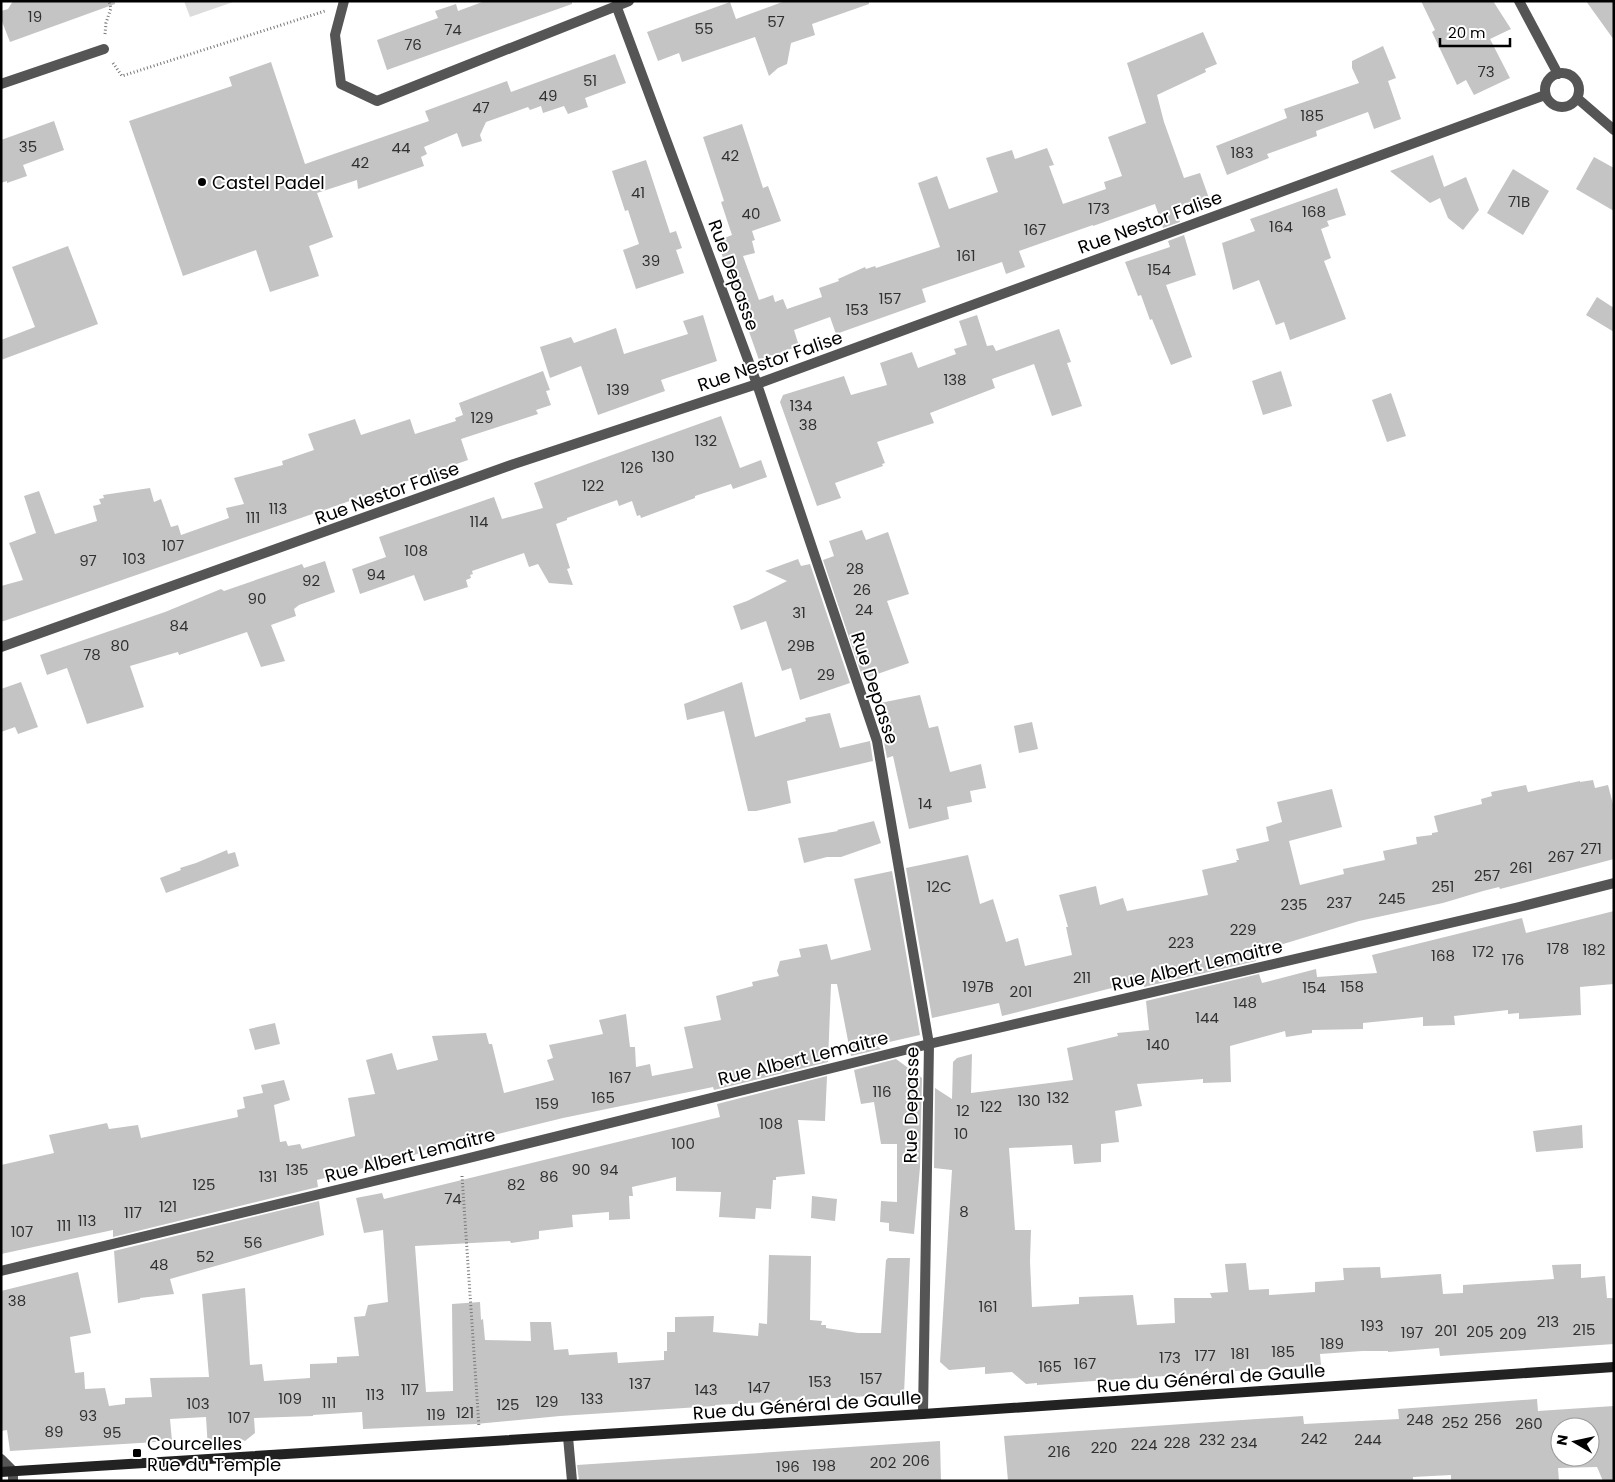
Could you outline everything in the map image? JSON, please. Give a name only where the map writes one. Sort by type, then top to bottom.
[{"type":"main road","name":"Rue du Général de Gaulle","points":[[1,1472],[13,1476],[480,1442],[1614,1367]]},
{"type":"street","points":[[344,3],[335,35],[341,84],[377,101],[628,1]]},
{"type":"street","points":[[1519,1],[1558,74]]},
{"type":"street","name":"Rue Depasse","points":[[616,5],[757,384],[877,741],[929,1044],[922,1414]]},
{"type":"street","points":[[1,84],[104,49]]},
{"type":"street","points":[[1558,74],[1574,78],[1578,89],[1577,98],[1574,103],[1563,108],[1552,104],[1545,95],[1545,86],[1548,80],[1558,74]]},
{"type":"street","name":"Rue Nestor Falise","points":[[1,646],[514,464],[757,384],[1545,95]]},
{"type":"street","points":[[1577,98],[1614,130]]},
{"type":"street","name":"Rue Albert Lemaitre","points":[[1,1271],[929,1044],[1519,907],[1614,883]]},
{"type":"street","points":[[568,1437],[572,1481]]},
{"type":"street","points":[[1,1459],[13,1476]]},
{"type":"path","points":[[104,49],[106,22],[112,8],[109,1]]},
{"type":"path","points":[[122,76],[344,3]]},
{"type":"path","points":[[460,1160],[480,1442]]},
{"type":"shaded area","points":[[184,1],[236,1],[190,17]]},
{"type":"building","points":[[13,1],[115,1],[115,4],[10,42],[1,19],[1,11],[8,9]]},
{"type":"building","points":[[485,1],[572,1],[572,4],[387,70],[377,40],[438,18],[435,11],[456,4],[458,11]]},
{"type":"building","points":[[785,1],[869,1],[869,4],[812,24],[815,35],[791,43],[787,64],[778,68],[769,76],[755,37],[682,62],[679,53],[658,61],[647,32],[730,2],[736,19]]},
{"type":"building","points":[[1421,1],[1493,1],[1511,29],[1490,39],[1510,78],[1474,95],[1466,80],[1457,85],[1432,32],[1435,30]]},
{"type":"building","points":[[1586,1],[1614,1],[1614,40]]},
{"type":"building","points":[[1203,32],[1217,64],[1205,69],[1206,72],[1157,95],[1164,122],[1184,178],[1200,173],[1210,201],[1177,213],[1180,222],[1163,228],[1155,204],[1019,251],[1025,267],[1006,274],[1002,262],[922,289],[926,302],[836,334],[830,317],[794,330],[799,346],[759,360],[717,241],[732,235],[721,202],[724,201],[703,137],[742,124],[763,188],[768,186],[781,221],[752,231],[755,240],[752,241],[755,253],[743,256],[759,300],[773,295],[775,302],[783,299],[787,309],[822,297],[819,288],[839,281],[838,279],[865,267],[866,269],[875,266],[876,268],[940,247],[918,183],[937,176],[949,209],[998,192],[986,158],[1012,150],[1015,159],[1047,148],[1054,165],[1049,166],[1063,204],[1106,189],[1104,182],[1122,176],[1108,137],[1146,123],[1127,63]]},
{"type":"building","points":[[1383,46],[1396,78],[1388,81],[1401,119],[1374,129],[1368,112],[1316,131],[1317,136],[1267,154],[1269,158],[1227,175],[1216,146],[1287,118],[1284,109],[1359,83],[1352,68],[1352,61]]},
{"type":"building","points":[[615,54],[626,83],[585,98],[588,107],[568,114],[564,106],[543,113],[541,106],[530,110],[528,107],[486,122],[480,135],[482,141],[462,147],[457,133],[424,147],[427,154],[421,157],[424,166],[358,189],[357,180],[317,193],[333,237],[309,246],[319,276],[270,292],[256,250],[183,276],[129,121],[232,86],[229,77],[271,62],[305,164],[429,121],[425,111],[507,81],[511,92]]},
{"type":"building","points":[[54,121],[64,150],[23,165],[27,176],[7,183],[7,181],[1,183],[1,140]]},
{"type":"building","points":[[1433,155],[1444,187],[1466,177],[1479,210],[1463,230],[1448,218],[1440,198],[1430,203],[1390,171]]},
{"type":"building","points":[[1594,157],[1614,168],[1614,211],[1576,189]]},
{"type":"building","points":[[646,160],[670,233],[676,231],[682,248],[676,250],[684,273],[636,289],[623,250],[639,244],[628,210],[625,211],[612,171]]},
{"type":"building","points":[[1513,169],[1549,191],[1523,235],[1487,213]]},
{"type":"building","points":[[1337,188],[1346,215],[1327,221],[1329,226],[1321,229],[1331,258],[1324,261],[1346,319],[1290,340],[1284,322],[1276,325],[1259,280],[1233,290],[1222,243],[1255,231],[1250,219]]},
{"type":"building","points":[[1184,235],[1196,275],[1166,285],[1192,357],[1171,365],[1152,319],[1150,320],[1141,295],[1138,296],[1125,262],[1170,247],[1168,241]]},
{"type":"building","points":[[68,246],[98,324],[1,360],[1,340],[35,327],[12,267]]},
{"type":"building","points":[[1597,297],[1614,308],[1614,332],[1586,315]]},
{"type":"building","points":[[703,315],[717,361],[661,380],[665,391],[598,415],[581,366],[550,378],[540,347],[571,337],[574,343],[616,328],[624,354],[688,334],[683,321]]},
{"type":"building","points":[[977,315],[987,346],[993,345],[996,351],[1059,329],[1071,362],[1067,363],[1082,406],[1052,416],[1034,364],[992,379],[995,388],[930,413],[934,423],[877,442],[885,463],[882,464],[883,466],[835,483],[841,498],[817,506],[780,402],[783,395],[844,376],[851,395],[887,385],[880,363],[912,352],[918,368],[956,354],[954,349],[967,345],[959,321]]},
{"type":"building","points":[[543,371],[550,390],[546,391],[551,405],[536,410],[538,414],[461,439],[468,460],[1,622],[1,586],[23,580],[9,543],[36,533],[24,496],[39,491],[55,534],[97,521],[93,506],[101,504],[99,499],[104,498],[103,495],[150,488],[154,502],[161,499],[171,527],[178,525],[181,535],[229,518],[226,508],[244,504],[234,478],[283,465],[282,461],[314,450],[308,434],[355,419],[361,435],[410,419],[415,434],[456,421],[455,418],[463,415],[459,403]]},
{"type":"building","points":[[1281,371],[1292,406],[1263,415],[1252,381]]},
{"type":"building","points":[[1391,393],[1406,436],[1387,442],[1372,400]]},
{"type":"building","points":[[721,416],[740,468],[761,460],[767,477],[733,489],[731,484],[641,518],[640,515],[637,516],[632,501],[619,506],[617,500],[567,518],[567,520],[556,524],[570,568],[567,569],[573,585],[549,583],[538,564],[529,567],[524,553],[472,571],[471,578],[466,580],[468,587],[424,601],[414,575],[360,594],[352,569],[386,557],[379,537],[494,497],[502,519],[543,508],[534,483]]},
{"type":"building","points":[[862,530],[866,540],[888,532],[909,594],[887,601],[909,663],[863,679],[823,560],[834,556],[829,541]]},
{"type":"building","points":[[798,559],[801,566],[810,564],[850,683],[800,700],[791,668],[782,671],[766,621],[741,630],[733,606],[787,581],[765,571]]},
{"type":"building","points":[[325,561],[335,592],[299,605],[294,609],[296,616],[271,625],[285,661],[261,667],[247,632],[179,655],[178,652],[130,666],[144,707],[87,724],[67,668],[47,675],[40,655],[165,612],[221,589],[224,591],[302,564],[304,568]]},
{"type":"building","points":[[21,682],[38,727],[18,734],[15,727],[1,732],[1,689]]},
{"type":"building","points":[[742,682],[755,737],[806,721],[805,718],[830,713],[840,748],[870,741],[873,761],[787,781],[791,803],[748,811],[724,711],[687,720],[684,704]]},
{"type":"building","points":[[920,695],[929,728],[938,726],[950,772],[981,764],[986,788],[970,791],[972,802],[947,807],[949,819],[909,829],[893,756],[887,758],[883,737],[888,736],[880,703]]},
{"type":"building","points":[[1032,722],[1038,749],[1019,753],[1014,726]]},
{"type":"building","points":[[1593,780],[1595,788],[1608,785],[1614,808],[1614,859],[1500,889],[1499,887],[1483,891],[1443,903],[1359,921],[1254,953],[1256,961],[1144,987],[1143,980],[1002,1016],[999,1003],[932,1018],[906,868],[968,855],[980,904],[993,899],[1006,942],[1018,938],[1025,966],[1072,955],[1066,927],[1068,927],[1059,895],[1096,886],[1100,905],[1123,898],[1127,911],[1208,895],[1202,870],[1237,862],[1236,860],[1239,860],[1236,849],[1269,841],[1266,827],[1282,822],[1277,802],[1332,789],[1342,827],[1289,841],[1300,885],[1344,874],[1343,869],[1385,860],[1383,851],[1417,844],[1416,837],[1432,835],[1432,833],[1438,832],[1434,816],[1482,804],[1481,799],[1492,796],[1491,792],[1526,785],[1528,792]]},
{"type":"building","points":[[874,821],[881,843],[841,857],[827,857],[804,863],[798,838],[838,831]]},
{"type":"building","points":[[227,850],[228,854],[235,852],[239,866],[166,893],[160,878],[181,870],[180,868]]},
{"type":"building","points":[[892,871],[920,1035],[876,1045],[881,1049],[851,1056],[837,984],[831,984],[828,1062],[714,1090],[713,1087],[563,1118],[458,1144],[421,1151],[421,1153],[317,1180],[318,1187],[113,1237],[113,1230],[1,1254],[1,1165],[54,1153],[49,1135],[107,1123],[109,1129],[138,1125],[141,1138],[238,1117],[237,1110],[245,1108],[243,1097],[263,1093],[261,1085],[284,1080],[290,1100],[274,1105],[280,1142],[286,1141],[288,1146],[300,1144],[302,1149],[355,1136],[348,1098],[375,1094],[366,1060],[392,1053],[397,1070],[438,1060],[432,1036],[486,1033],[489,1044],[492,1044],[504,1093],[554,1080],[547,1060],[553,1058],[549,1045],[603,1034],[599,1020],[626,1014],[630,1047],[635,1047],[636,1067],[650,1064],[652,1076],[693,1068],[684,1027],[721,1020],[716,996],[753,986],[752,982],[779,976],[777,971],[780,961],[801,957],[799,949],[827,944],[831,960],[871,950],[854,879]]},
{"type":"building","points":[[1614,911],[1614,984],[1580,987],[1581,1015],[1519,1019],[1519,1013],[1508,1014],[1508,1010],[1454,1016],[1455,1025],[1423,1026],[1423,1017],[1363,1023],[1363,1029],[1312,1030],[1312,1033],[1286,1037],[1285,1031],[1230,1046],[1231,1082],[1203,1083],[1203,1079],[1137,1084],[1142,1106],[1115,1111],[1119,1142],[1101,1144],[1101,1162],[1074,1164],[1072,1145],[1009,1148],[1015,1230],[1031,1230],[1032,1307],[1079,1304],[1079,1297],[1133,1295],[1137,1325],[1175,1323],[1174,1298],[1212,1298],[1210,1293],[1228,1292],[1225,1264],[1246,1263],[1249,1290],[1269,1289],[1269,1295],[1315,1292],[1315,1282],[1344,1280],[1343,1268],[1380,1267],[1381,1278],[1441,1274],[1443,1294],[1463,1293],[1463,1285],[1554,1279],[1552,1265],[1581,1264],[1581,1278],[1605,1276],[1607,1298],[1614,1298],[1614,1344],[1440,1356],[1439,1348],[1388,1352],[1362,1351],[1320,1354],[1321,1365],[1037,1385],[1037,1383],[1026,1384],[1012,1372],[985,1374],[985,1367],[949,1370],[940,1362],[952,1170],[934,1168],[935,1088],[952,1099],[953,1062],[957,1058],[972,1054],[971,1093],[1073,1080],[1067,1048],[1118,1036],[1117,1033],[1149,1030],[1146,1001],[1259,974],[1262,983],[1316,969],[1317,977],[1377,973],[1372,955],[1522,918],[1526,933]]},
{"type":"building","points":[[275,1023],[280,1044],[255,1050],[249,1029]]},
{"type":"building","points":[[896,1059],[922,1078],[920,1167],[914,1234],[889,1231],[889,1223],[880,1222],[881,1201],[897,1202],[897,1144],[881,1144],[874,1102],[861,1104],[854,1070]]},
{"type":"building","points":[[827,1076],[825,1121],[798,1120],[805,1174],[776,1177],[776,1180],[773,1180],[771,1209],[756,1208],[755,1219],[719,1217],[721,1192],[676,1191],[676,1177],[632,1187],[633,1196],[629,1196],[630,1219],[609,1220],[609,1212],[572,1215],[573,1227],[539,1231],[539,1239],[511,1243],[510,1241],[415,1246],[426,1392],[453,1391],[452,1304],[480,1302],[485,1340],[531,1341],[530,1322],[551,1322],[554,1350],[568,1349],[569,1355],[617,1352],[618,1363],[664,1360],[664,1351],[667,1351],[667,1332],[675,1332],[675,1317],[714,1316],[713,1332],[758,1336],[759,1323],[767,1324],[769,1255],[811,1256],[810,1320],[822,1321],[821,1325],[826,1325],[826,1328],[858,1333],[881,1333],[886,1260],[888,1258],[910,1258],[904,1394],[715,1405],[476,1424],[363,1429],[362,1412],[254,1418],[255,1433],[245,1441],[239,1438],[223,1438],[208,1449],[206,1417],[170,1419],[172,1441],[10,1451],[7,1430],[1,1431],[1,1291],[78,1272],[91,1333],[70,1337],[75,1373],[84,1372],[85,1389],[105,1388],[109,1406],[125,1404],[125,1398],[152,1397],[150,1378],[209,1377],[202,1294],[245,1288],[250,1365],[262,1364],[264,1381],[310,1378],[310,1364],[337,1363],[337,1357],[359,1356],[354,1317],[365,1316],[368,1305],[388,1302],[383,1230],[364,1233],[356,1198],[382,1193],[384,1199],[720,1117],[717,1104]]},
{"type":"building","points":[[1582,1125],[1583,1148],[1536,1152],[1533,1131]]},
{"type":"building","points":[[812,1196],[837,1199],[835,1221],[811,1218]]},
{"type":"building","points":[[319,1201],[324,1235],[170,1279],[174,1294],[118,1303],[114,1251]]},
{"type":"building","points":[[1537,1399],[1538,1411],[1614,1406],[1614,1481],[1603,1481],[1597,1467],[1558,1468],[1559,1481],[1451,1481],[1451,1475],[1413,1477],[1413,1481],[1008,1481],[1004,1436],[1303,1416],[1304,1424],[1399,1419],[1398,1409]]},
{"type":"building","points":[[940,1441],[941,1481],[579,1481],[577,1465]]},
{"type":"place","name":"Castel Padel","points":[[202,182]]},
{"type":"place","name":"Courcelles Rue du Temple","points":[[137,1453]]}]
